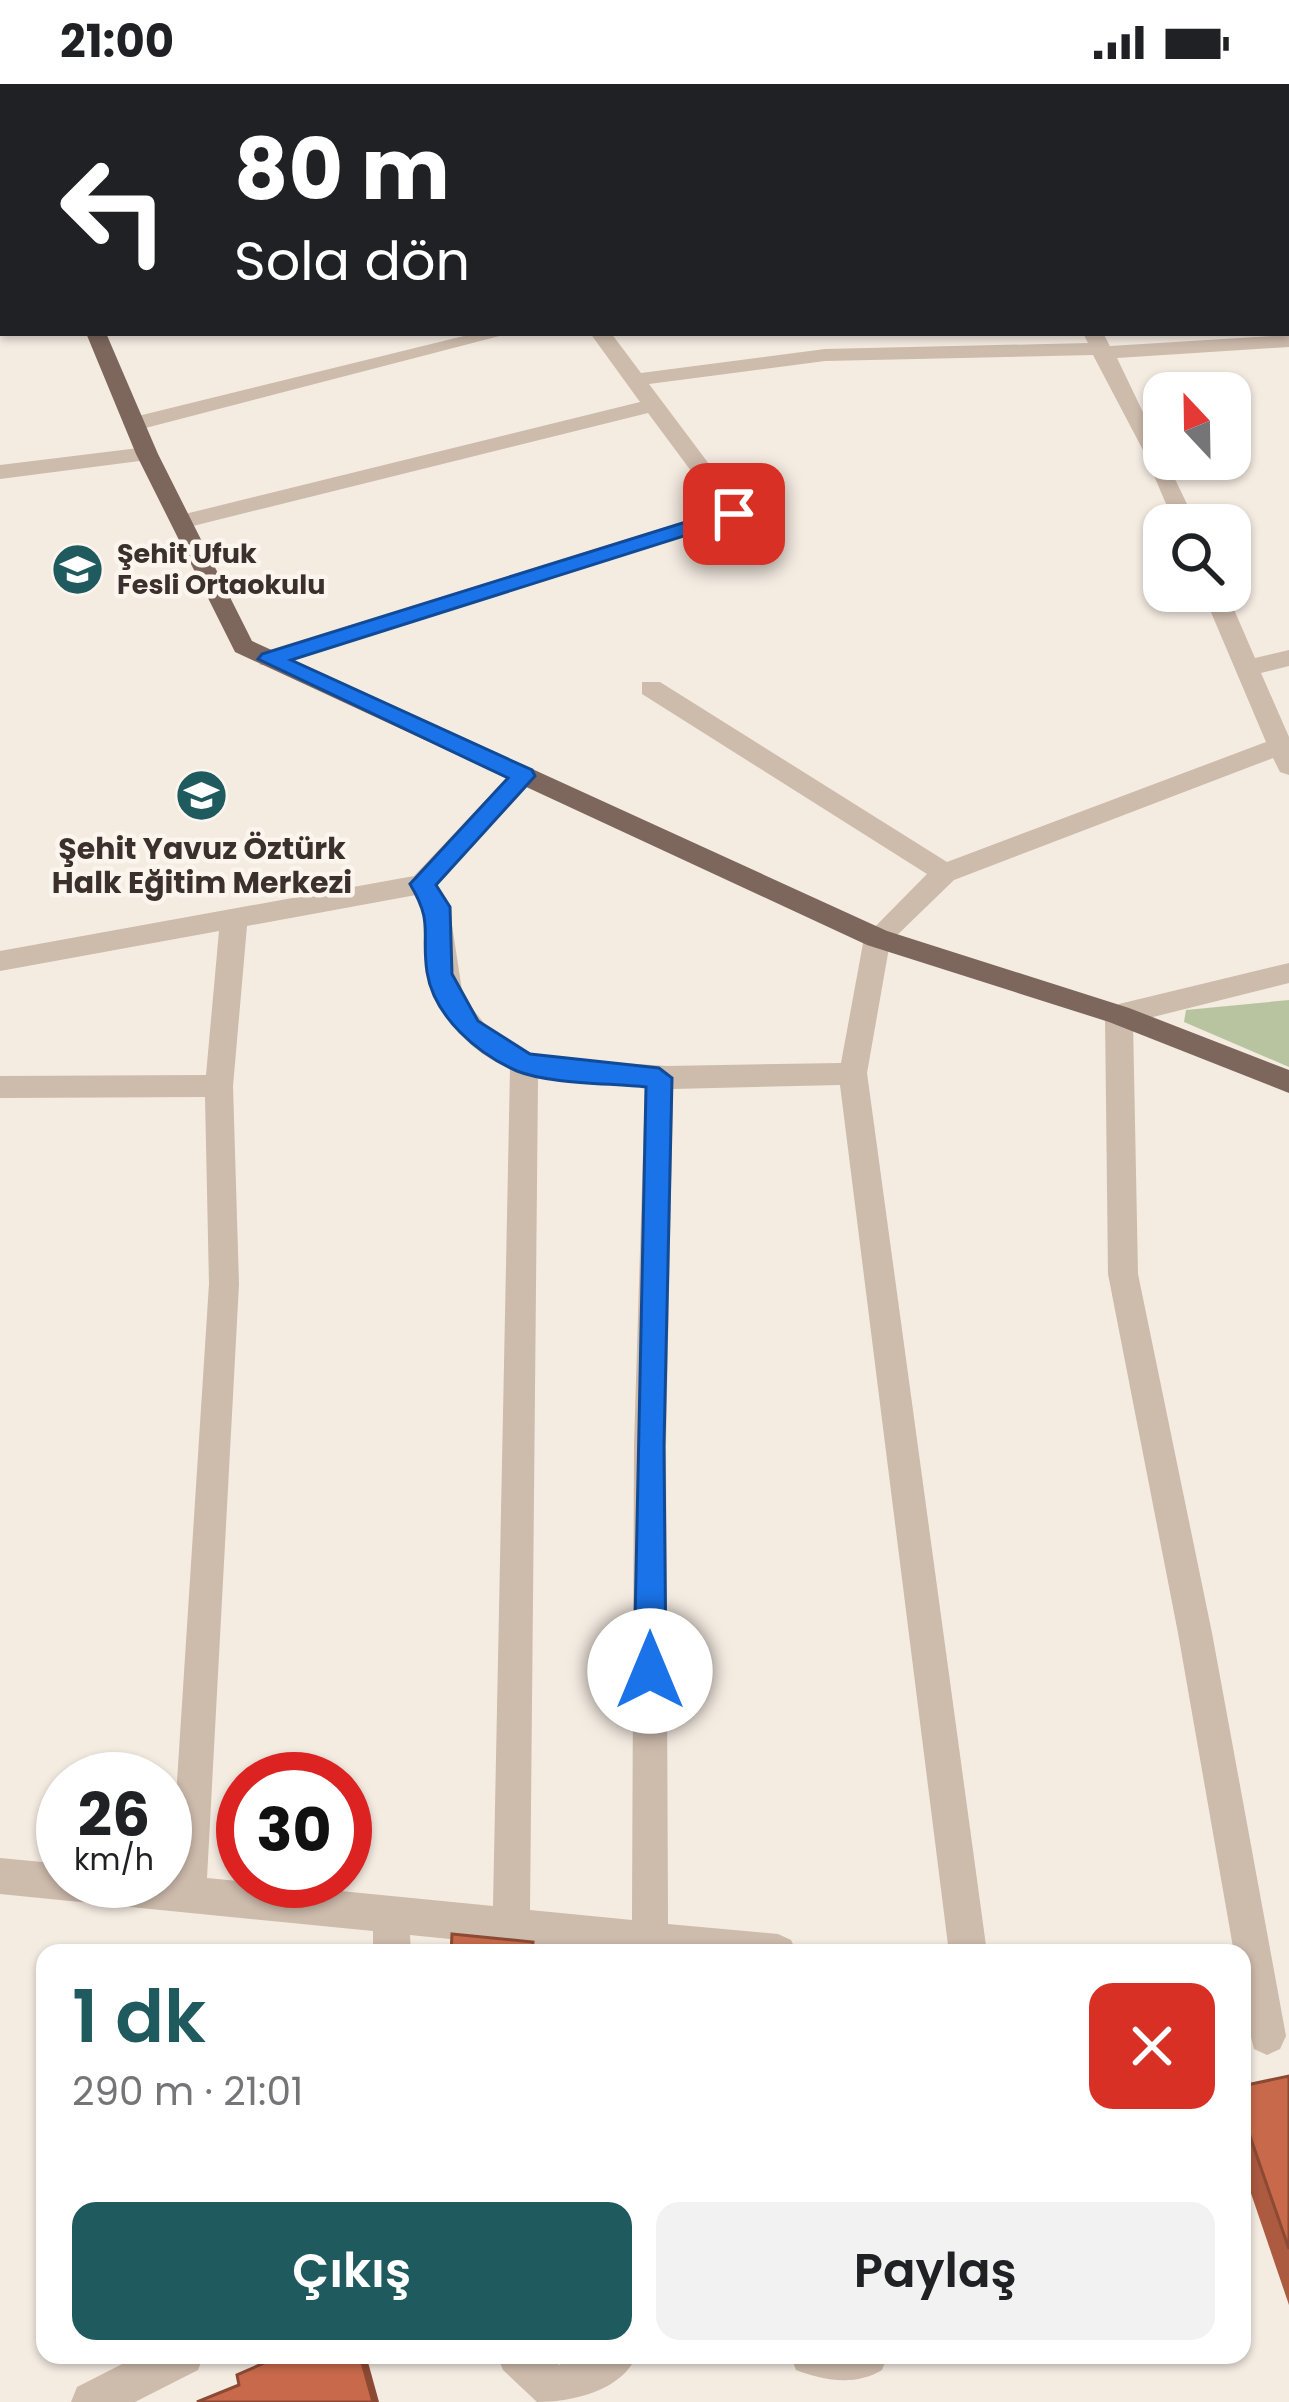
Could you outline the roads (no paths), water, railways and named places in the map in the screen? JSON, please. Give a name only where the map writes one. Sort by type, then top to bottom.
[{"type":"main road","points":[[97,336],[147,454],[242,646],[877,938],[1119,1015],[1289,1082]]},
{"type":"street","points":[[134,424],[489,336]]},
{"type":"street","points":[[269,659],[734,514],[602,336]]},
{"type":"street","points":[[814,336],[824,355]]},
{"type":"street","points":[[635,380],[824,355],[1289,341]]},
{"type":"street","points":[[1098,345],[1177,504]]},
{"type":"street","points":[[181,522],[653,405]]},
{"type":"street","points":[[0,472],[147,454]]},
{"type":"street","points":[[967,1944],[854,1073],[877,938],[945,873],[1285,756],[1223,612]]},
{"type":"street","points":[[1247,668],[1289,658]]},
{"type":"street","points":[[651,688],[945,873]]},
{"type":"street","points":[[0,961],[422,884],[524,776]]},
{"type":"street","points":[[422,884],[437,907],[440,974],[456,1011],[485,1042],[524,1063],[659,1078],[854,1073]]},
{"type":"street","points":[[192,1827],[224,1284],[219,1085],[234,918]]},
{"type":"street","points":[[1250,1944],[1123,1274],[1119,1015],[1289,973]]},
{"type":"street","points":[[511,1926],[524,1063]]},
{"type":"street","points":[[650,1944],[650,1446],[659,1078]]},
{"type":"street","points":[[0,1087],[219,1085]]},
{"type":"street","points":[[0,1876],[36,1880]]},
{"type":"street","points":[[192,1895],[511,1926],[630,1944]]},
{"type":"street","points":[[391,1915],[392,1944]]},
{"type":"street","points":[[1251,1952],[1266,2036]]},
{"type":"street","points":[[92,2402],[166,2364]]},
{"type":"street","points":[[528,2364],[555,2390],[600,2364]]},
{"type":"street","points":[[92,2402],[116,2393],[118,2402]]},
{"type":"place","name":"Şehit Ufuk Fesli Ortaokulu","points":[[78,569]]},
{"type":"place","name":"Şehit Yavuz Öztürk Halk Eğitim Merkezi","points":[[202,796]]}]
